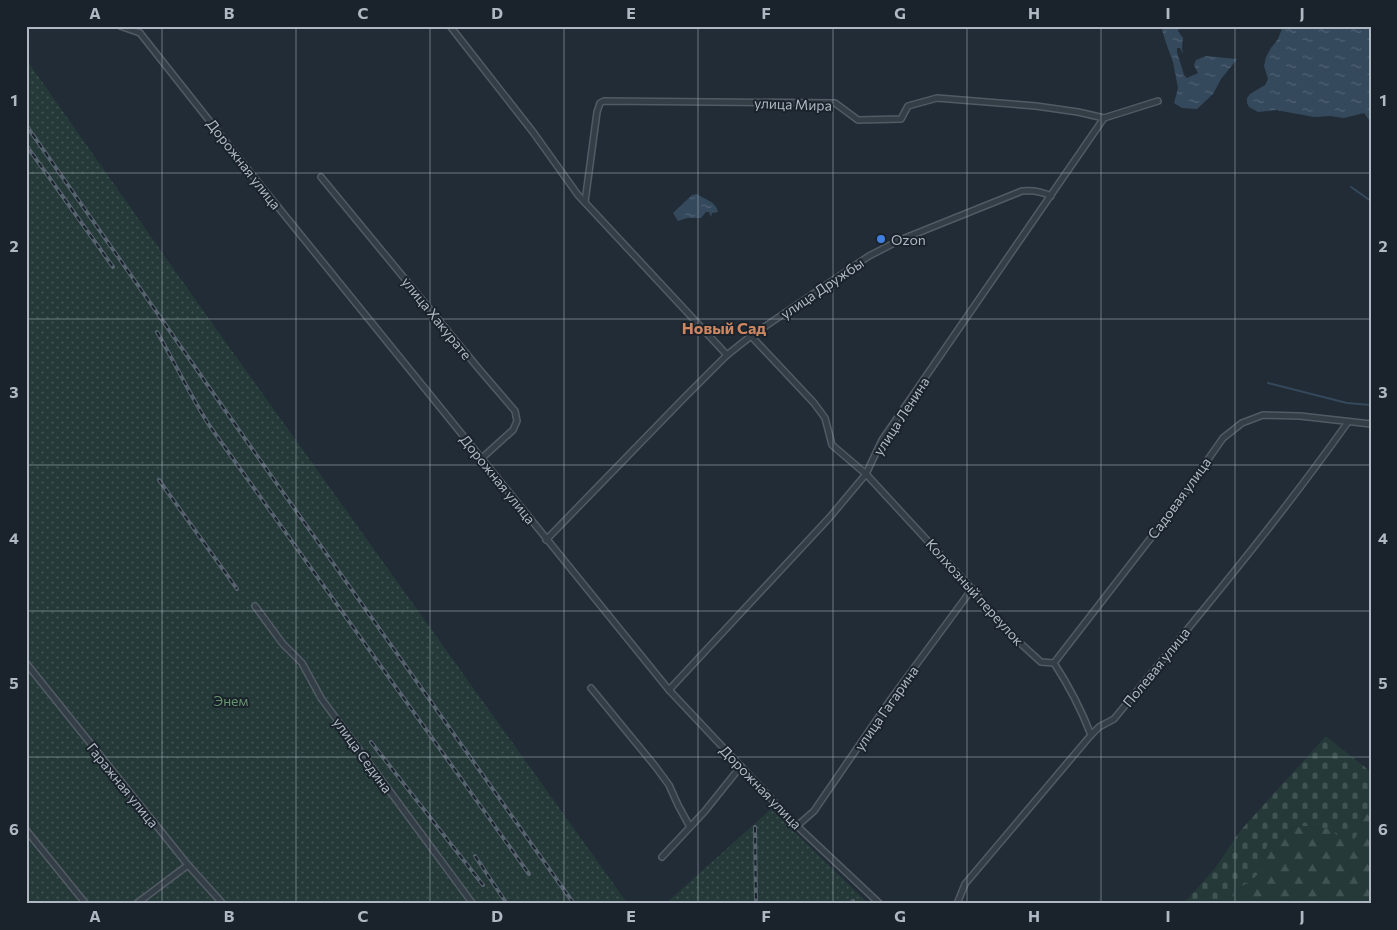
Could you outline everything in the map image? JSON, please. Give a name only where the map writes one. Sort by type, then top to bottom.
[{"type":"street","points":[[120,26],[140,33],[144,26]]},
{"type":"street","points":[[450,26],[585,202],[728,355]]},
{"type":"street","name":"Дорожная улица","points":[[140,33],[546,540],[669,690],[797,826],[880,904]]},
{"type":"street","name":"улица Мира","points":[[585,202],[597,112],[600,104],[604,101],[835,103],[858,120],[901,119],[908,106],[938,98],[1036,106],[1104,118]]},
{"type":"street","points":[[1104,118],[1158,101]]},
{"type":"street","name":"улица Ленина","points":[[669,690],[830,517],[866,474],[882,440],[1104,118]]},
{"type":"street","name":"улица Хакурате","points":[[321,177],[515,411],[517,421],[512,430],[482,458]]},
{"type":"street","name":"улица Дружбы","points":[[546,540],[728,355],[751,336],[869,256],[900,240],[1022,191],[1042,191],[1052,196]]},
{"type":"street","points":[[751,336],[814,403],[825,418],[832,446],[866,474]]},
{"type":"street","name":"Садовая улица","points":[[1054,663],[1174,508],[1223,438],[1242,423],[1262,415],[1300,416],[1371,424]]},
{"type":"street","name":"Полевая улица","points":[[957,904],[965,884],[1091,735],[1099,727],[1114,719],[1317,466],[1348,422]]},
{"type":"street","name":"Колхозный переулок","points":[[866,474],[1016,639],[1041,662],[1054,663]]},
{"type":"street","name":"улица Гагарина","points":[[797,826],[814,811],[891,699],[972,589]]},
{"type":"street","name":"улица Седина","points":[[255,606],[283,644],[302,663],[321,698],[473,904]]},
{"type":"street","name":"Гаражная улица","points":[[26,663],[188,865],[223,904]]},
{"type":"street","points":[[1054,663],[1070,687],[1091,735]]},
{"type":"street","points":[[591,688],[669,785],[690,827]]},
{"type":"street","points":[[662,857],[705,811],[741,766]]},
{"type":"street","points":[[26,830],[86,904]]},
{"type":"street","points":[[136,904],[188,865]]},
{"type":"green space","name":"Энем","points":[[26,59],[202,309],[628,904],[26,904]]},
{"type":"green space","points":[[1326,736],[1371,772],[1371,807],[1365,811],[1356,837],[1349,843],[1329,829],[1305,826],[1293,827],[1285,835],[1268,844],[1262,857],[1262,870],[1233,894],[1230,904],[1183,904],[1216,867],[1240,831]]},
{"type":"green space","points":[[1371,807],[1371,904],[1230,904],[1233,894],[1254,878],[1261,870],[1262,857],[1268,844],[1285,835],[1293,827],[1305,826],[1329,829],[1356,837],[1365,811]]},
{"type":"green space","points":[[771,809],[869,904],[665,904]]},
{"type":"water","points":[[1161,26],[1180,26],[1178,31],[1183,38],[1183,54],[1180,48],[1177,48],[1177,52],[1184,75],[1187,78],[1198,73],[1194,65],[1196,60],[1206,56],[1237,59],[1221,79],[1213,94],[1197,109],[1182,108],[1174,103],[1178,88],[1173,62]]},
{"type":"water","points":[[1283,26],[1371,26],[1371,121],[1364,113],[1344,118],[1330,116],[1314,117],[1276,110],[1258,112],[1249,107],[1247,98],[1265,85],[1268,79],[1264,66],[1266,57],[1278,39]]},
{"type":"water","points":[[697,194],[713,203],[718,212],[712,213],[711,217],[709,212],[706,212],[701,218],[687,218],[678,221],[673,213],[692,195]]},
{"type":"waterway","points":[[1351,187],[1371,201]]},
{"type":"waterway","points":[[1268,383],[1347,403],[1371,405]]},
{"type":"railway","points":[[26,125],[574,904]]},
{"type":"railway","points":[[26,145],[113,267]]},
{"type":"railway","points":[[157,332],[209,425],[529,874]]},
{"type":"railway","points":[[159,480],[237,589]]},
{"type":"railway","points":[[371,742],[483,885]]},
{"type":"railway","points":[[755,827],[756,904]]},
{"type":"railway","points":[[475,856],[507,904]]},
{"type":"railway","points":[[850,904],[853,901]]},
{"type":"place","name":"Ozon","points":[[881,239]]},
{"type":"district","name":"Новый Сад","points":[[724,327]]}]
